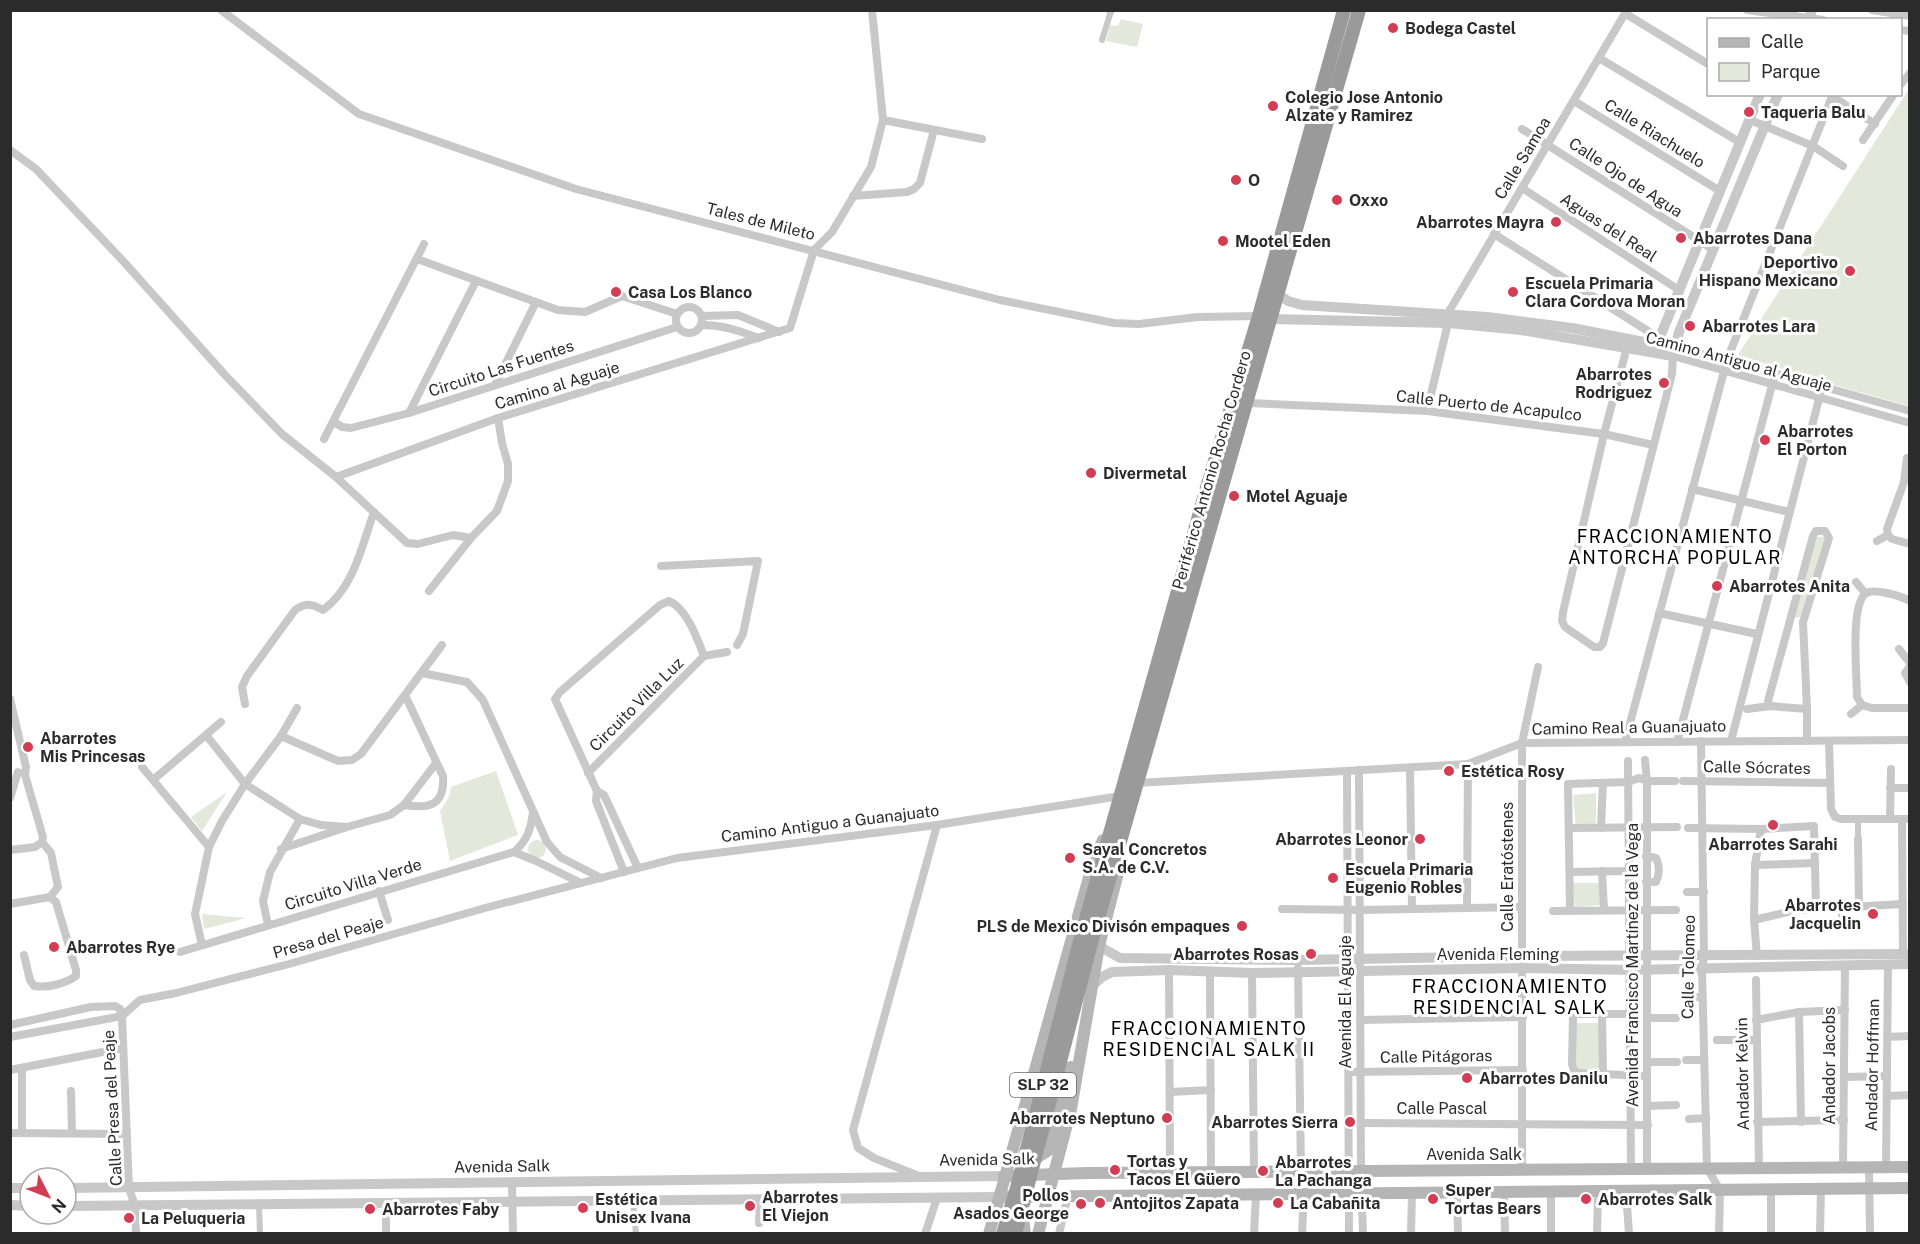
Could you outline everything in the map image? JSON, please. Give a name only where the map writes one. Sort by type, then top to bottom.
[{"type":"highway","name":"Periférico Antonio Rocha Cordero","points":[[1091,940],[1120,818],[1137,783],[1248,402],[1265,318],[1344,10]]},
{"type":"highway","name":"Periférico Antonio Rocha Cordero","points":[[1120,818],[1120,796],[1206,491],[1265,318],[1278,294],[1359,10]]},
{"type":"highway","name":"SLP 32","points":[[994,1232],[1017,1188],[1091,940]]},
{"type":"highway","name":"SLP 32","points":[[1016,1233],[1091,940]]},
{"type":"main road","points":[[994,1232],[1004,1176],[1093,863],[1120,818]]},
{"type":"main road","points":[[1038,1233],[1071,1109],[1091,987],[1091,940]]},
{"type":"main road","points":[[1023,1108],[1020,1140],[1022,1149],[1033,1157],[1042,1156],[1052,1146],[1068,1076],[1084,1028]]},
{"type":"main road","name":"Avenida Salk","points":[[1004,1176],[1211,1172],[1910,1167]]},
{"type":"main road","points":[[1154,1173],[1156,1194]]},
{"type":"main road","points":[[999,1197],[1910,1188]]},
{"type":"main road","points":[[994,1232],[1001,1213],[1013,1211],[1023,1219],[1025,1233]]},
{"type":"street","name":"Tales de Mileto","points":[[221,10],[359,114],[576,189],[1000,300],[1114,323],[1138,324],[1197,317],[1265,318]]},
{"type":"street","points":[[814,250],[832,232],[871,167],[884,120],[872,10]]},
{"type":"street","points":[[1355,27],[1364,10]]},
{"type":"street","points":[[1746,10],[1810,16]]},
{"type":"street","points":[[1872,10],[1910,16]]},
{"type":"street","points":[[1102,39],[1111,11]]},
{"type":"street","points":[[1626,12],[1707,63]]},
{"type":"street","name":"Calle Samoa","points":[[1427,411],[1448,318],[1494,234],[1626,12]]},
{"type":"street","points":[[1599,58],[1741,143]]},
{"type":"street","points":[[1494,234],[1656,345],[1759,96]]},
{"type":"street","points":[[1627,347],[1604,434],[1562,621],[1565,627],[1594,647],[1600,647],[1603,643],[1672,374],[1673,352],[1679,332],[1777,96]]},
{"type":"street","points":[[1625,742],[1727,360],[1833,96]]},
{"type":"street","points":[[1834,96],[1875,124]]},
{"type":"street","points":[[1863,140],[1893,96]]},
{"type":"street","name":"Calle Riachuelo","points":[[1574,102],[1720,191]]},
{"type":"street","points":[[884,120],[982,139]]},
{"type":"street","points":[[1750,120],[1813,146],[1843,166]]},
{"type":"street","name":"Calle Ojo de Agua","points":[[1522,129],[1714,250]]},
{"type":"street","points":[[853,196],[907,192],[914,189],[920,183],[934,130]]},
{"type":"street","points":[[10,150],[36,169],[282,434],[336,477],[407,543],[418,544],[453,535],[471,538]]},
{"type":"street","name":"Aguas del Real","points":[[1522,188],[1679,290]]},
{"type":"street","points":[[324,439],[424,244]]},
{"type":"street","name":"Camino al Aguaje","points":[[336,477],[498,418],[790,328],[814,250]]},
{"type":"street","name":"Circuito Las Fuentes","points":[[417,259],[558,310],[585,312],[622,296],[677,314]]},
{"type":"street","points":[[409,413],[476,280]]},
{"type":"street","name":"Camino Antiguo al Aguaje","points":[[1278,294],[1288,302],[1302,305],[1572,328],[1656,345],[1724,371],[1910,423]]},
{"type":"street","points":[[495,385],[536,302]]},
{"type":"street","points":[[702,321],[697,309],[688,307],[677,314],[677,327],[684,333],[692,334],[702,321],[738,315],[779,332]]},
{"type":"street","points":[[736,329],[738,315]]},
{"type":"street","name":"Camino Antiguo al Aguaje","points":[[1265,318],[1448,318],[1627,347],[1656,345]]},
{"type":"street","points":[[702,321],[736,329],[758,338]]},
{"type":"street","name":"Circuito Las Fuentes","points":[[334,422],[342,427],[351,428],[409,413],[677,327]]},
{"type":"street","name":"Camino Antiguo al Aguaje","points":[[1673,352],[1727,360],[1910,411]]},
{"type":"street","points":[[1677,742],[1775,374]]},
{"type":"street","points":[[1731,741],[1822,387]]},
{"type":"street","name":"Calle Puerto de Acapulco","points":[[1248,402],[1427,411],[1604,434],[1653,445]]},
{"type":"street","points":[[429,591],[471,538],[497,511],[508,481],[508,464],[498,418]]},
{"type":"street","points":[[1907,458],[1908,474],[1887,529],[1892,539],[1910,544]]},
{"type":"street","points":[[1692,489],[1790,512]]},
{"type":"street","points":[[245,704],[242,687],[247,676],[295,610],[303,604],[312,604],[324,610],[335,602],[348,582],[374,512]]},
{"type":"street","points":[[1770,706],[1768,701],[1813,536],[1816,531],[1825,531],[1829,538],[1803,622],[1807,741]]},
{"type":"street","points":[[1877,541],[1888,535]]},
{"type":"street","points":[[661,566],[758,561],[743,634],[737,645]]},
{"type":"street","points":[[1856,582],[1865,593]]},
{"type":"street","points":[[1910,601],[1903,597],[1872,590],[1865,593],[1861,599],[1855,623],[1857,697],[1862,705],[1872,708],[1910,708]]},
{"type":"street","name":"Circuito Villa Luz","points":[[624,872],[596,801],[597,791],[555,699],[560,692],[660,605],[669,601],[677,605],[704,656]]},
{"type":"street","points":[[1659,613],[1757,634]]},
{"type":"street","points":[[1790,619],[1803,622]]},
{"type":"street","points":[[281,736],[338,761],[352,760],[361,754],[442,645]]},
{"type":"street","points":[[1899,649],[1910,664],[1905,673],[1910,681]]},
{"type":"street","name":"Circuito Villa Luz","points":[[588,773],[704,656],[727,652]]},
{"type":"street","name":"Calle Eratóstenes","points":[[1522,1170],[1522,743],[1538,667]]},
{"type":"street","points":[[422,673],[467,682],[483,700],[547,842],[560,857],[601,878]]},
{"type":"street","points":[[404,805],[419,808],[430,806],[439,799],[444,789],[443,776],[405,695]]},
{"type":"street","points":[[10,699],[26,767],[18,772],[10,798]]},
{"type":"street","points":[[1851,714],[1862,705]]},
{"type":"street","points":[[1747,709],[1770,706],[1807,709]]},
{"type":"street","points":[[202,945],[195,914],[209,847],[245,784],[281,736],[297,708]]},
{"type":"street","points":[[153,780],[221,723]]},
{"type":"street","points":[[206,735],[245,784],[300,819],[321,825],[347,827]]},
{"type":"street","name":"Camino Real a Guanajuato","points":[[1137,783],[1468,765],[1522,743],[1910,740]]},
{"type":"street","name":"Calle Tolomeo","points":[[1701,741],[1704,892],[1702,997],[1707,1168],[1720,1190]]},
{"type":"street","points":[[1829,741],[1831,809],[1835,817],[1841,819],[1906,819],[1903,904],[1907,958]]},
{"type":"street","name":"Avenida Francisco Martínez de la Vega","points":[[1645,760],[1647,781],[1647,1169]]},
{"type":"street","name":"Avenida Francisco Martínez de la Vega","points":[[1628,761],[1631,1169]]},
{"type":"street","points":[[281,849],[390,815],[404,805],[436,763]]},
{"type":"street","points":[[1467,908],[1468,765]]},
{"type":"street","points":[[142,767],[209,847]]},
{"type":"street","points":[[1410,768],[1412,909]]},
{"type":"street","points":[[1890,819],[1891,769]]},
{"type":"street","name":"Avenida El Aguaje","points":[[1349,1233],[1349,1193],[1362,1123],[1359,770]]},
{"type":"street","name":"Avenida El Aguaje","points":[[1347,771],[1349,1072],[1354,1171],[1362,1193],[1363,1233]]},
{"type":"street","points":[[10,904],[50,897],[58,887],[51,853],[42,842],[43,837],[18,772]]},
{"type":"street","name":"Calle Sócrates","points":[[1569,828],[1568,784],[1628,782],[1639,778],[1647,781],[1830,783]]},
{"type":"street","points":[[1601,828],[1603,783]]},
{"type":"street","points":[[1890,788],[1910,788]]},
{"type":"street","name":"Circuito Villa Luz","points":[[597,791],[604,795],[638,868]]},
{"type":"street","name":"Camino Antiguo a Guanajuato","points":[[547,892],[677,858],[937,825],[1120,796]]},
{"type":"street","name":"Circuito Villa Verde","points":[[180,952],[514,852],[529,833],[533,812]]},
{"type":"street","points":[[268,925],[262,901],[270,872],[300,819]]},
{"type":"street","points":[[1858,819],[1859,906]]},
{"type":"street","points":[[920,1176],[874,1158],[858,1148],[853,1130],[937,825]]},
{"type":"street","points":[[1688,828],[1761,829],[1814,826],[1816,908]]},
{"type":"street","points":[[1570,909],[1569,828],[1677,827]]},
{"type":"street","points":[[1757,956],[1754,920],[1755,865],[1761,829]]},
{"type":"street","points":[[524,842],[536,839],[547,842]]},
{"type":"street","points":[[10,850],[35,847],[42,842]]},
{"type":"street","points":[[514,852],[581,883]]},
{"type":"street","points":[[1646,856],[1656,858],[1659,863],[1659,875],[1656,882],[1646,882]]},
{"type":"street","points":[[1755,865],[1815,863]]},
{"type":"street","points":[[567,877],[573,864]]},
{"type":"street","points":[[1602,871],[1604,910]]},
{"type":"street","points":[[1570,872],[1630,871]]},
{"type":"street","points":[[380,891],[388,920]]},
{"type":"street","name":"Presa del Peaje","points":[[122,1016],[140,1000],[289,964],[547,892]]},
{"type":"street","points":[[1687,892],[1704,892]]},
{"type":"street","points":[[24,955],[30,980],[34,986],[42,987],[70,981],[76,976],[56,902],[50,897]]},
{"type":"street","points":[[1754,920],[1796,910],[1903,904]]},
{"type":"street","points":[[1282,909],[1522,907]]},
{"type":"street","points":[[1842,907],[1842,927]]},
{"type":"street","points":[[1553,911],[1570,909],[1676,910]]},
{"type":"street","name":"Avenida Fleming","points":[[1091,940],[1120,958],[1522,962],[1631,970],[1888,964],[1907,958]]},
{"type":"street","name":"Avenida Fleming","points":[[1091,987],[1112,972],[1360,971],[1631,956],[1907,958]]},
{"type":"street","points":[[1298,960],[1301,1172]]},
{"type":"street","name":"Andador Hoffman","points":[[1886,1167],[1888,964]]},
{"type":"street","name":"Andador Jacobs","points":[[1843,1167],[1845,965]]},
{"type":"street","points":[[1169,970],[1170,1173]]},
{"type":"street","points":[[1210,971],[1211,1172]]},
{"type":"street","points":[[1252,973],[1254,1172]]},
{"type":"street","name":"Andador Kelvin","points":[[1756,980],[1759,1168]]},
{"type":"street","points":[[1690,997],[1702,997]]},
{"type":"street","points":[[10,1025],[91,1007],[115,1006],[120,1009],[122,1016],[10,1036]]},
{"type":"street","points":[[1756,1020],[1799,1012],[1845,1010]]},
{"type":"street","points":[[1799,1012],[1801,1122]]},
{"type":"street","points":[[1630,1014],[1577,1014],[1573,1016],[1572,1064],[1574,1071],[1579,1073],[1647,1076]]},
{"type":"street","points":[[1602,1014],[1603,1073]]},
{"type":"street","name":"Calle Presa del Peaje","points":[[122,1016],[129,1188],[135,1206],[136,1233]]},
{"type":"street","points":[[1360,1020],[1523,1017]]},
{"type":"street","points":[[1647,1018],[1676,1018]]},
{"type":"street","points":[[1887,1037],[1910,1036]]},
{"type":"street","points":[[1718,1040],[1756,1040]]},
{"type":"street","points":[[10,1070],[123,1048]]},
{"type":"street","points":[[1647,1062],[1704,1060]]},
{"type":"street","points":[[21,1068],[22,1133]]},
{"type":"street","name":"Calle Pitágoras","points":[[1349,1072],[1523,1070]]},
{"type":"street","points":[[1844,1077],[1887,1076]]},
{"type":"street","points":[[1170,1092],[1211,1090]]},
{"type":"street","points":[[71,1091],[72,1133]]},
{"type":"street","points":[[1887,1096],[1910,1095]]},
{"type":"street","points":[[1647,1106],[1676,1106]]},
{"type":"street","points":[[1689,1119],[1706,1118]]},
{"type":"street","points":[[1757,1122],[1844,1120]]},
{"type":"street","name":"Calle Pascal","points":[[1362,1123],[1648,1125]]},
{"type":"street","points":[[10,1133],[126,1134]]},
{"type":"street","points":[[1869,1167],[1870,1233]]},
{"type":"street","name":"Avenida Salk","points":[[78,1188],[1004,1176]]},
{"type":"street","points":[[512,1182],[513,1233]]},
{"type":"street","points":[[1820,1233],[1821,1189]]},
{"type":"street","points":[[1719,1233],[1720,1190]]},
{"type":"street","points":[[1771,1190],[1771,1233]]},
{"type":"street","points":[[1551,1191],[1551,1233]]},
{"type":"street","points":[[1597,1233],[1598,1191]]},
{"type":"street","points":[[1626,1191],[1629,1233]]},
{"type":"street","points":[[1412,1192],[1412,1233]]},
{"type":"street","points":[[1457,1192],[1458,1233]]},
{"type":"street","points":[[1504,1192],[1505,1233]]},
{"type":"street","points":[[1302,1233],[1304,1193]]},
{"type":"street","points":[[1254,1233],[1256,1194]]},
{"type":"street","points":[[1059,1233],[1068,1195]]},
{"type":"street","points":[[78,1206],[999,1197]]},
{"type":"street","points":[[925,1233],[938,1198]]},
{"type":"street","points":[[759,1223],[760,1199]]},
{"type":"street","points":[[633,1200],[636,1233]]},
{"type":"street","points":[[386,1203],[386,1233]]},
{"type":"street","points":[[259,1204],[260,1233]]},
{"type":"green space","points":[[1121,19],[1143,24],[1137,47],[1106,41],[1110,25],[1118,26]]},
{"type":"green space","name":"Deportivo Hispano Mexicano","points":[[1909,89],[1909,406],[1738,355]]},
{"type":"green space","points":[[1815,537],[1826,537],[1800,617],[1794,618]]},
{"type":"green space","points":[[496,771],[518,835],[450,861],[440,811],[449,797],[451,787]]},
{"type":"green space","points":[[227,792],[202,831],[191,817]]},
{"type":"green space","points":[[1596,793],[1596,826],[1576,828],[1573,795]]},
{"type":"green space","points":[[537,840],[543,843],[546,849],[543,855],[537,858],[531,855],[528,849],[531,843]]},
{"type":"green space","points":[[1573,883],[1599,883],[1600,905],[1575,907]]},
{"type":"green space","points":[[202,914],[246,918],[204,929]]},
{"type":"green space","points":[[1576,1023],[1600,1023],[1601,1069],[1576,1070]]},
{"type":"place","name":"Bodega Castel","points":[[1393,28]]},
{"type":"place","name":"Colegio Jose Antonio Alzate y Ramirez","points":[[1273,106]]},
{"type":"place","name":"Taqueria Balu","points":[[1749,112]]},
{"type":"place","name":"O","points":[[1236,180]]},
{"type":"place","name":"Oxxo","points":[[1337,200]]},
{"type":"place","name":"Abarrotes Mayra","points":[[1556,222]]},
{"type":"place","name":"Abarrotes Dana","points":[[1681,238]]},
{"type":"place","name":"Mootel Eden","points":[[1223,241]]},
{"type":"place","name":"Deportivo Hispano Mexicano","points":[[1850,271]]},
{"type":"place","name":"Casa Los Blanco","points":[[616,292]]},
{"type":"place","name":"Escuela Primaria Clara Cordova Moran","points":[[1513,292]]},
{"type":"place","name":"Abarrotes Lara","points":[[1690,326]]},
{"type":"place","name":"Abarrotes Rodriguez","points":[[1664,383]]},
{"type":"place","name":"Abarrotes El Porton","points":[[1765,440]]},
{"type":"place","name":"Divermetal","points":[[1091,473]]},
{"type":"place","name":"Motel Aguaje","points":[[1234,496]]},
{"type":"place","name":"Abarrotes Anita","points":[[1717,586]]},
{"type":"place","name":"Abarrotes Mis Princesas","points":[[28,747]]},
{"type":"place","name":"Estética Rosy","points":[[1449,771]]},
{"type":"place","name":"Abarrotes Sarahi","points":[[1773,825]]},
{"type":"place","name":"Abarrotes Leonor","points":[[1420,839]]},
{"type":"place","name":"Sayal Concretos S.A. de C.V.","points":[[1070,858]]},
{"type":"place","name":"Escuela Primaria Eugenio Robles","points":[[1333,878]]},
{"type":"place","name":"Abarrotes Jacquelin","points":[[1873,914]]},
{"type":"place","name":"PLS de Mexico Divisón empaques","points":[[1242,926]]},
{"type":"place","name":"Abarrotes Rye","points":[[54,947]]},
{"type":"place","name":"Abarrotes Rosas","points":[[1311,954]]},
{"type":"place","name":"Abarrotes Danilu","points":[[1467,1078]]},
{"type":"place","name":"Abarrotes Neptuno","points":[[1167,1118]]},
{"type":"place","name":"Abarrotes Sierra","points":[[1350,1122]]},
{"type":"place","name":"Tortas y Tacos El Güero","points":[[1115,1170]]},
{"type":"place","name":"Abarrotes La Pachanga","points":[[1263,1171]]},
{"type":"place","name":"Super Tortas Bears","points":[[1433,1199]]},
{"type":"place","name":"Abarrotes Salk","points":[[1586,1199]]},
{"type":"place","name":"Antojitos Zapata","points":[[1100,1203]]},
{"type":"place","name":"La Cabañita","points":[[1278,1203]]},
{"type":"place","name":"Pollos Asados George","points":[[1081,1204]]},
{"type":"place","name":"Abarrotes El Viejon","points":[[750,1206]]},
{"type":"place","name":"Estética Unisex Ivana","points":[[583,1208]]},
{"type":"place","name":"Abarrotes Faby","points":[[370,1209]]},
{"type":"place","name":"La Peluqueria","points":[[129,1218]]},
{"type":"district","name":"FRACCIONAMIENTO ANTORCHA POPULAR","points":[[1675,547]]},
{"type":"district","name":"FRACCIONAMIENTO RESIDENCIAL SALK","points":[[1510,997]]},
{"type":"district","name":"FRACCIONAMIENTO RESIDENCIAL SALK II","points":[[1209,1039]]}]
